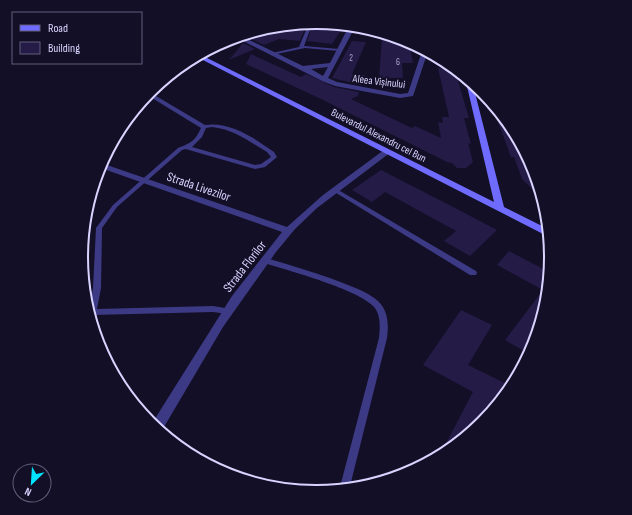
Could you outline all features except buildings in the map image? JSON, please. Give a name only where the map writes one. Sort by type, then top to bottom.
[{"type":"main road","name":"Bulevardul Alexandru cel Bun","points":[[205,58],[543,231]]},
{"type":"main road","points":[[471,89],[500,209]]},
{"type":"street","points":[[324,80],[349,31]]},
{"type":"street","name":"Aleea Vișinului","points":[[246,40],[324,80],[338,85],[400,96],[411,95],[414,91],[423,56]]},
{"type":"street","points":[[300,68],[320,67],[332,64]]},
{"type":"street","name":"Strada Florilor","points":[[159,423],[234,300],[289,231],[322,199],[387,152]]},
{"type":"street","name":"Strada Livezilor","points":[[106,167],[289,231]]},
{"type":"lane","points":[[301,48],[308,30],[306,29]]},
{"type":"lane","points":[[274,54],[301,48],[339,50]]},
{"type":"lane","points":[[93,307],[97,288],[99,228],[115,206],[180,148],[188,148],[255,168],[262,166],[274,157],[269,151],[222,126],[213,125],[204,127],[154,96]]},
{"type":"lane","points":[[188,148],[200,136],[204,127]]},
{"type":"lane","points":[[335,190],[473,273]]},
{"type":"lane","points":[[266,260],[349,289],[375,303],[382,315],[385,326],[383,338],[346,484]]},
{"type":"lane","points":[[94,312],[213,309],[228,311]]}]
